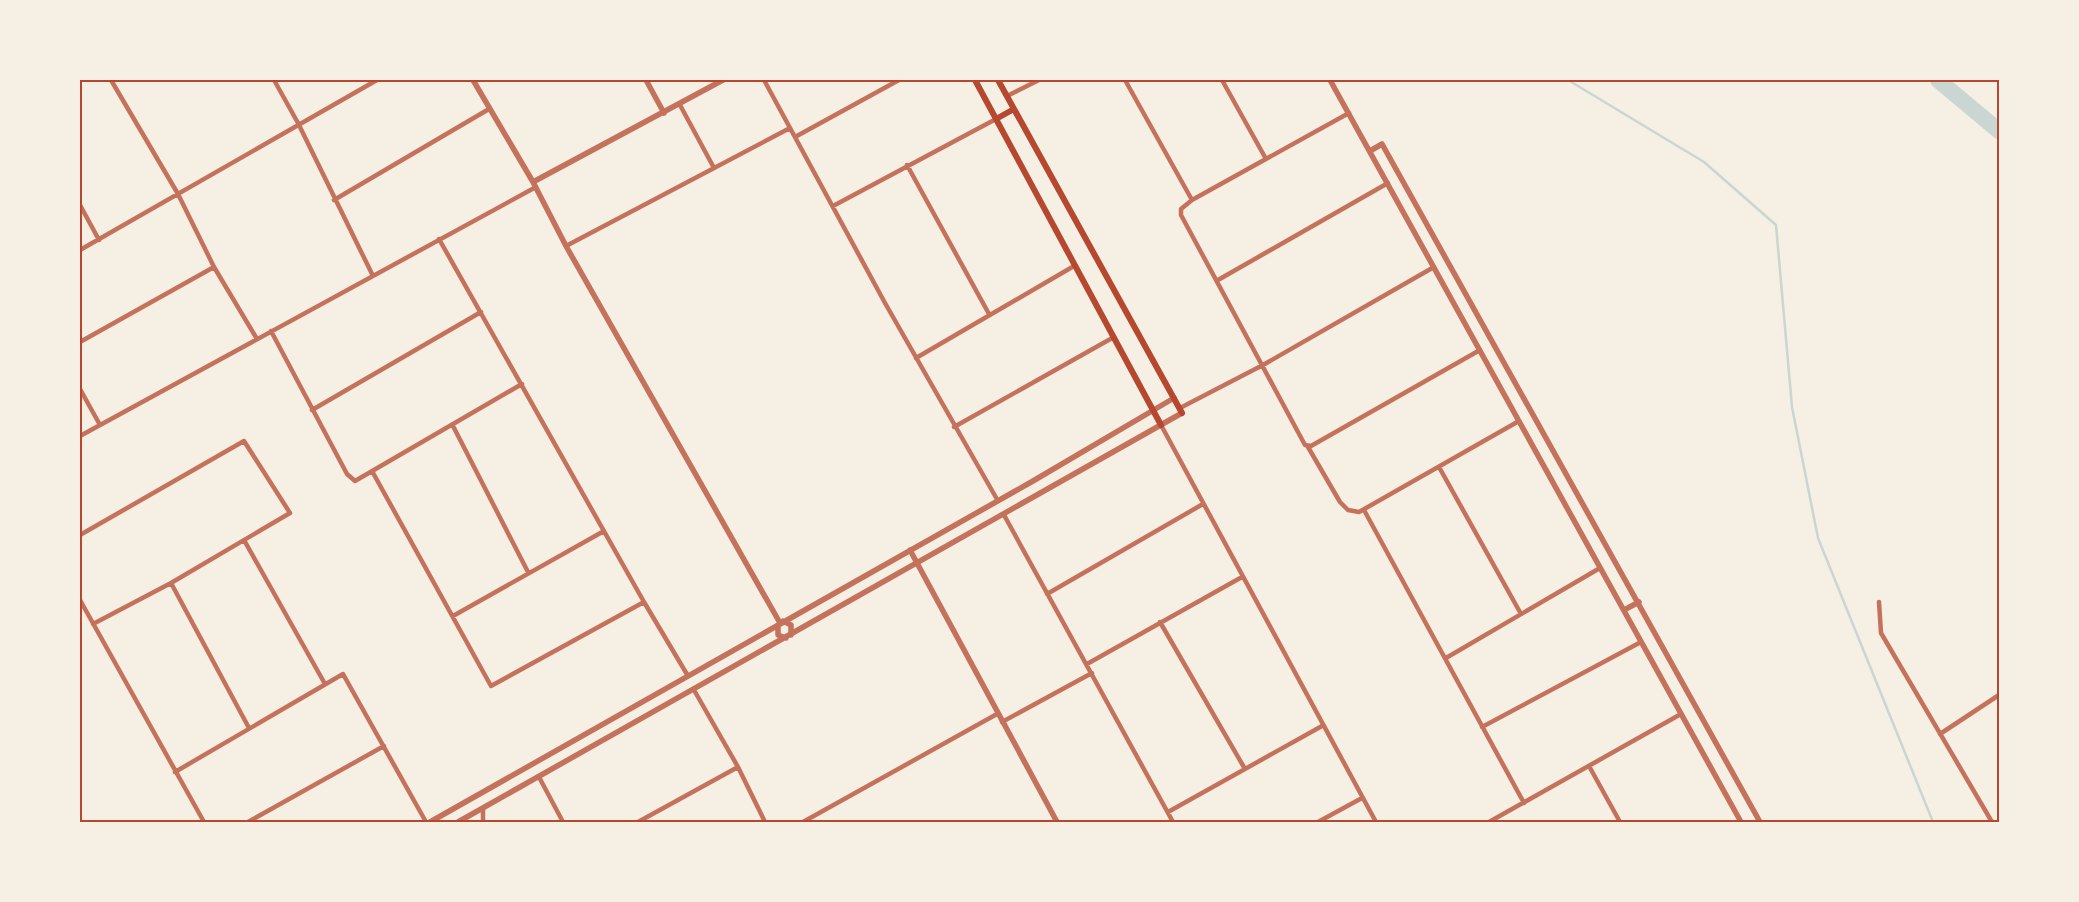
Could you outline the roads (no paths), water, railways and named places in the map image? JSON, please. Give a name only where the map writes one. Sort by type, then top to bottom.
[{"type":"main road","points":[[975,80],[1161,425]]},
{"type":"main road","points":[[998,80],[1181,410]]},
{"type":"main road","points":[[996,119],[1014,109]]},
{"type":"street","points":[[111,80],[178,194],[214,267],[257,339]]},
{"type":"street","points":[[274,80],[298,123],[334,200],[373,276]]},
{"type":"street","points":[[473,80],[780,623],[778,635],[788,637]]},
{"type":"street","points":[[646,80],[664,113]]},
{"type":"street","points":[[80,436],[439,240],[723,80]]},
{"type":"street","points":[[764,80],[916,358],[998,501]]},
{"type":"street","points":[[795,137],[899,80]]},
{"type":"street","points":[[1007,96],[1039,80]]},
{"type":"street","points":[[1125,80],[1192,200]]},
{"type":"street","points":[[1222,80],[1266,158]]},
{"type":"street","points":[[1330,80],[1741,822]]},
{"type":"street","points":[[80,250],[373,81]]},
{"type":"street","points":[[680,105],[714,168]]},
{"type":"street","points":[[334,200],[489,109]]},
{"type":"street","points":[[1349,113],[1192,200],[1181,209],[1181,215],[1218,280],[1262,365],[1344,507],[1353,512],[1364,510],[1519,421]]},
{"type":"street","points":[[833,206],[996,119]]},
{"type":"street","points":[[566,246],[790,128]]},
{"type":"street","points":[[1370,151],[1382,144],[1760,822]]},
{"type":"street","points":[[907,165],[989,314]]},
{"type":"street","points":[[1218,280],[1388,183]]},
{"type":"street","points":[[80,206],[99,240]]},
{"type":"street","points":[[439,240],[644,602],[688,676]]},
{"type":"street","points":[[916,358],[1074,266]]},
{"type":"street","points":[[80,342],[214,267]]},
{"type":"street","points":[[458,822],[1004,515],[1161,425],[1181,410],[1434,267]]},
{"type":"street","points":[[312,410],[481,312]]},
{"type":"street","points":[[271,331],[347,474],[355,481],[453,426],[522,384]]},
{"type":"street","points":[[954,426],[1114,337]]},
{"type":"street","points":[[1308,447],[1480,350]]},
{"type":"street","points":[[80,389],[100,425]]},
{"type":"street","points":[[175,772],[343,674],[428,822],[998,501],[1174,398]]},
{"type":"street","points":[[1161,425],[1322,726],[1376,822]]},
{"type":"street","points":[[453,426],[528,572]]},
{"type":"street","points":[[80,535],[244,441],[290,513],[171,583],[94,624]]},
{"type":"street","points":[[1439,467],[1521,614]]},
{"type":"street","points":[[372,471],[490,686],[644,602]]},
{"type":"street","points":[[1047,594],[1203,504]]},
{"type":"street","points":[[1364,510],[1524,802]]},
{"type":"street","points":[[1004,515],[1174,822]]},
{"type":"street","points":[[962,521],[969,533]]},
{"type":"street","points":[[452,616],[604,531]]},
{"type":"street","points":[[244,540],[325,684]]},
{"type":"street","points":[[910,550],[1057,822]]},
{"type":"street","points":[[1446,658],[1600,568]]},
{"type":"street","points":[[1087,664],[1242,577]]},
{"type":"street","points":[[171,583],[248,728]]},
{"type":"street","points":[[80,600],[204,822]]},
{"type":"street","points":[[1624,610],[1639,602]]},
{"type":"street","points":[[1879,602],[1881,633],[1992,822]]},
{"type":"street","points":[[1160,622],[1245,769]]},
{"type":"street","points":[[780,623],[792,627],[788,637]]},
{"type":"street","points":[[1482,727],[1642,642]]},
{"type":"street","points":[[1002,722],[1092,673]]},
{"type":"street","points":[[694,690],[738,768],[765,822]]},
{"type":"street","points":[[1940,734],[1999,695]]},
{"type":"street","points":[[803,822],[997,714]]},
{"type":"street","points":[[1489,822],[1681,714]]},
{"type":"street","points":[[1168,812],[1322,726]]},
{"type":"street","points":[[248,822],[384,746]]},
{"type":"street","points":[[1589,766],[1620,822]]},
{"type":"street","points":[[638,822],[738,768]]},
{"type":"street","points":[[539,777],[563,822]]},
{"type":"street","points":[[1318,822],[1362,798]]},
{"type":"street","points":[[483,808],[483,822]]},
{"type":"waterway","points":[[1568,80],[1704,162],[1776,225],[1792,407],[1818,538],[1933,822]]},
{"type":"waterway","points":[[1938,80],[1999,131]]}]
